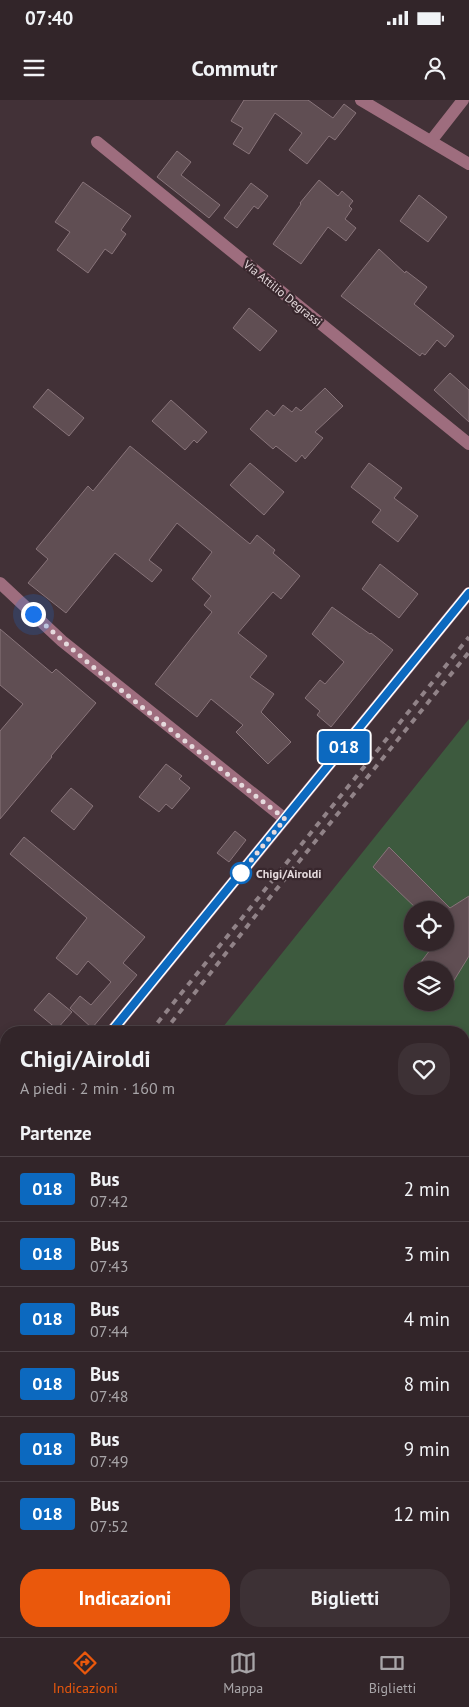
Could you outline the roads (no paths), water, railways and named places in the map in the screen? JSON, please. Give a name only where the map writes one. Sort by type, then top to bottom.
[{"type":"street","points":[[361,100],[469,164]]},
{"type":"street","points":[[431,141],[463,100]]},
{"type":"street","name":"Via Attilio Degrassi","points":[[96,142],[469,444]]},
{"type":"street","points":[[0,583],[68,646],[285,819]]},
{"type":"street","points":[[116,1026],[469,593]]},
{"type":"railway","points":[[155,1026],[469,637]]},
{"type":"railway","points":[[169,1026],[271,896],[469,652]]},
{"type":"place","name":"Chigi/Airoldi","points":[[241,873]]}]
